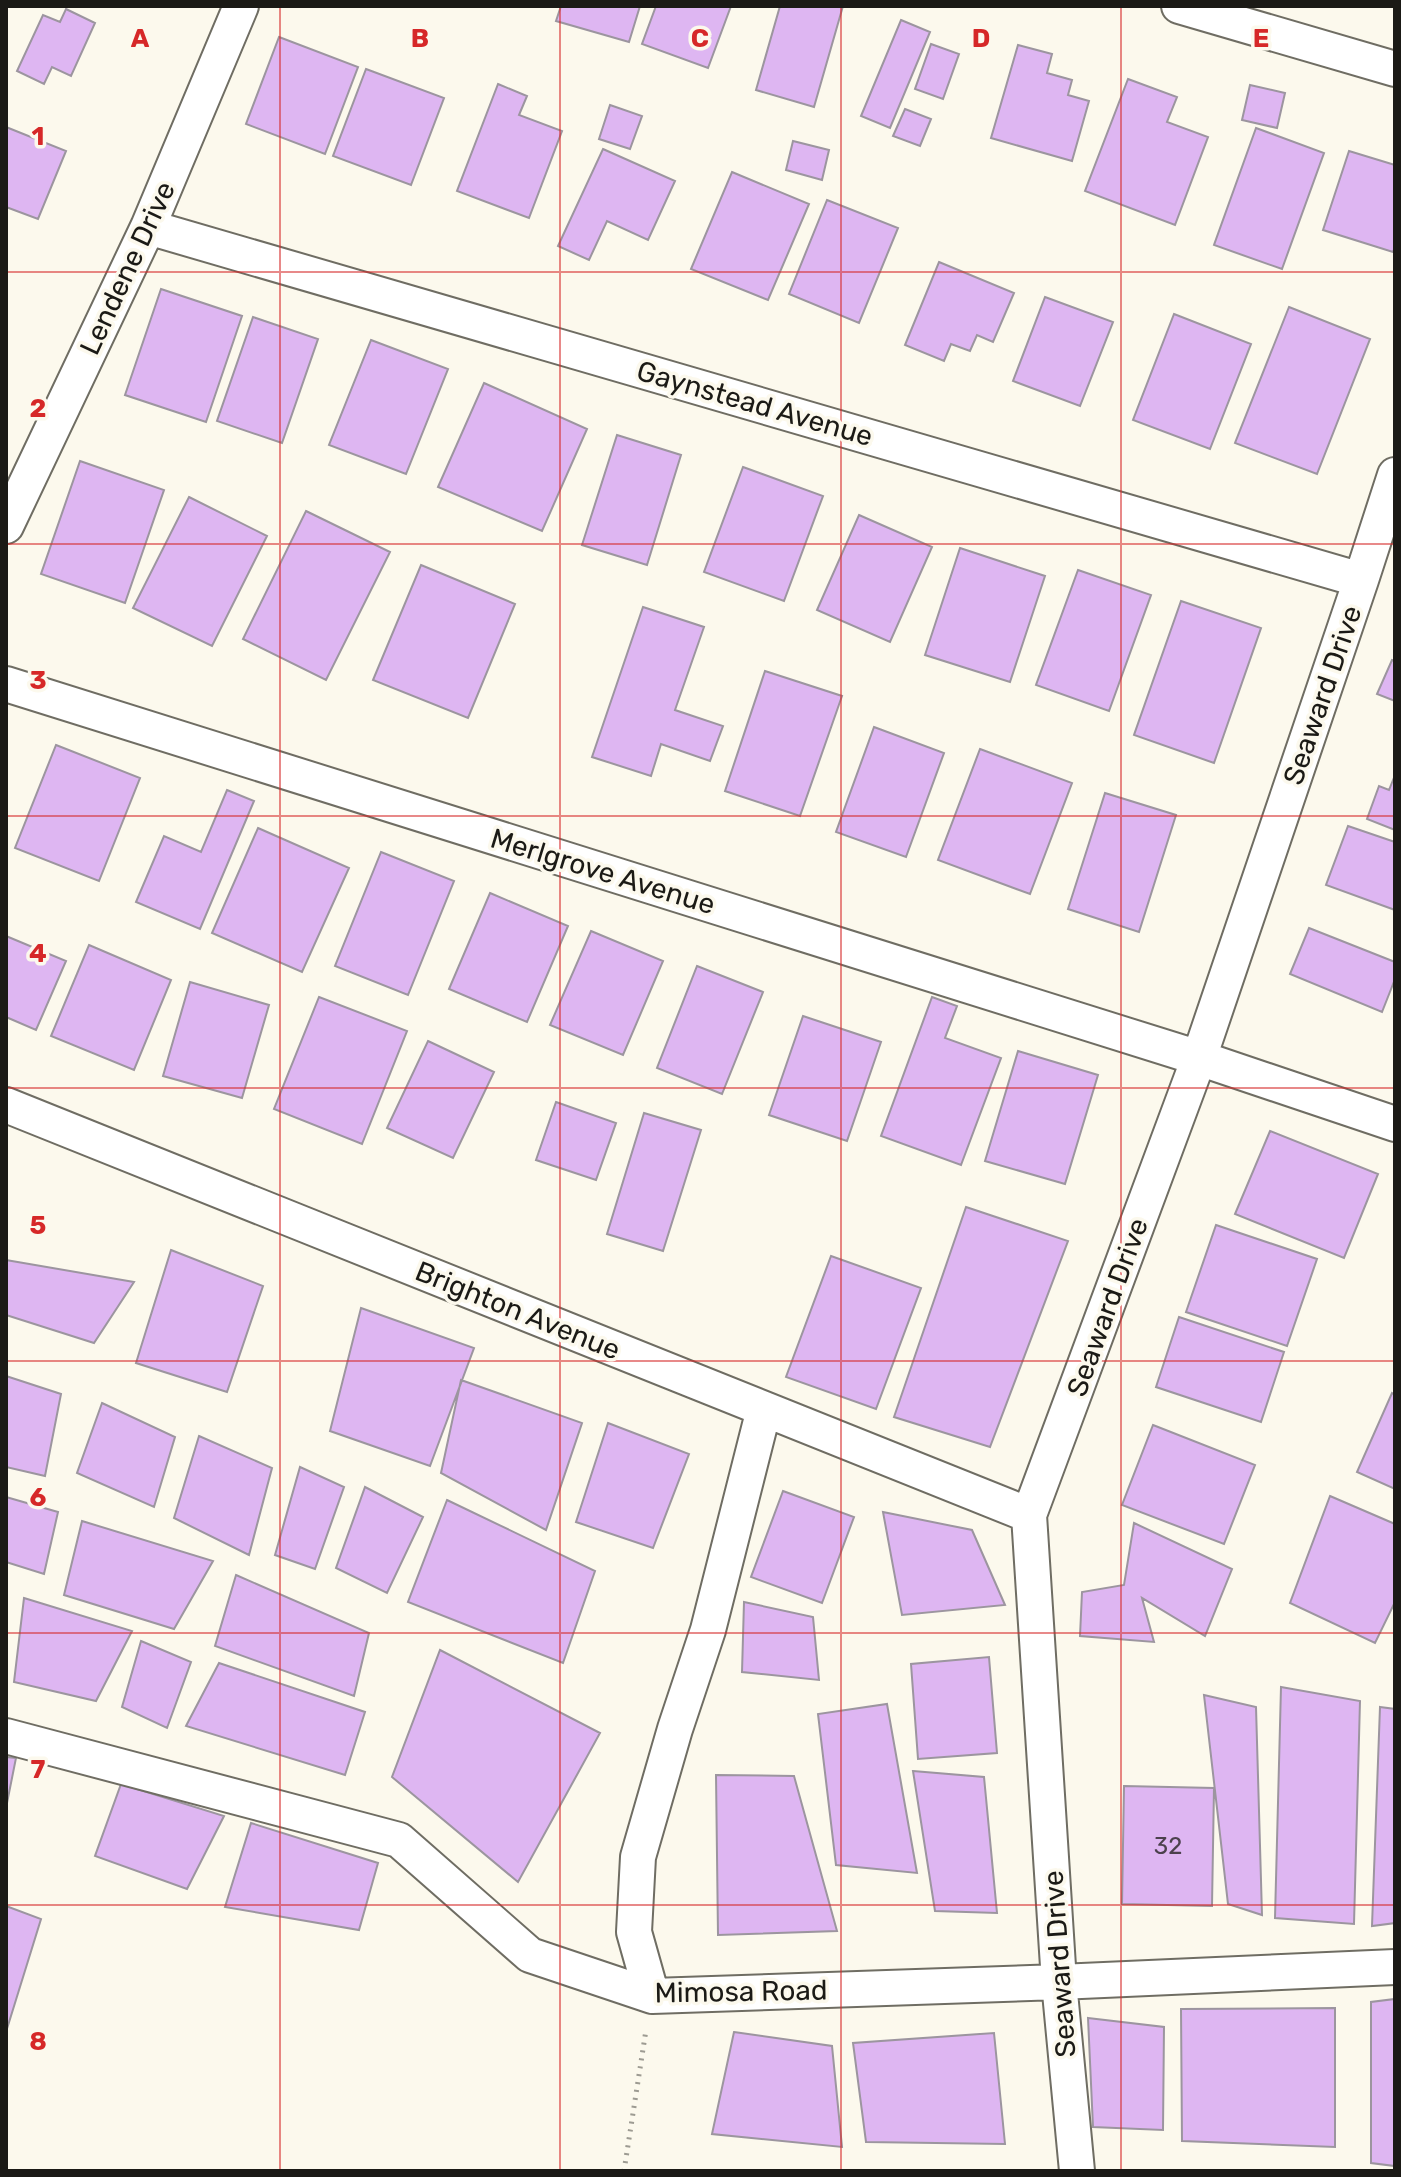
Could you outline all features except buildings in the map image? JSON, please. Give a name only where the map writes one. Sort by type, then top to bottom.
[{"type":"street","name":"Lendene Drive","points":[[6,526],[148,227],[241,6]]},
{"type":"street","points":[[1179,6],[1395,69]]},
{"type":"street","name":"Gaynstead Avenue","points":[[148,227],[1361,580]]},
{"type":"street","name":"Seaward Drive","points":[[1077,2171],[1059,1982],[1029,1515],[1199,1058],[1395,475]]},
{"type":"street","name":"Merlgrove Avenue","points":[[6,684],[1199,1058],[1395,1124]]},
{"type":"street","name":"Brighton Avenue","points":[[6,1105],[1029,1515]]},
{"type":"street","points":[[652,1996],[634,1932],[638,1857],[708,1630],[764,1409]]},
{"type":"street","name":"Mimosa Road","points":[[6,1736],[399,1840],[530,1955],[652,1996],[1395,1967]]},
{"type":"path","points":[[624,2171],[652,1996]]}]
